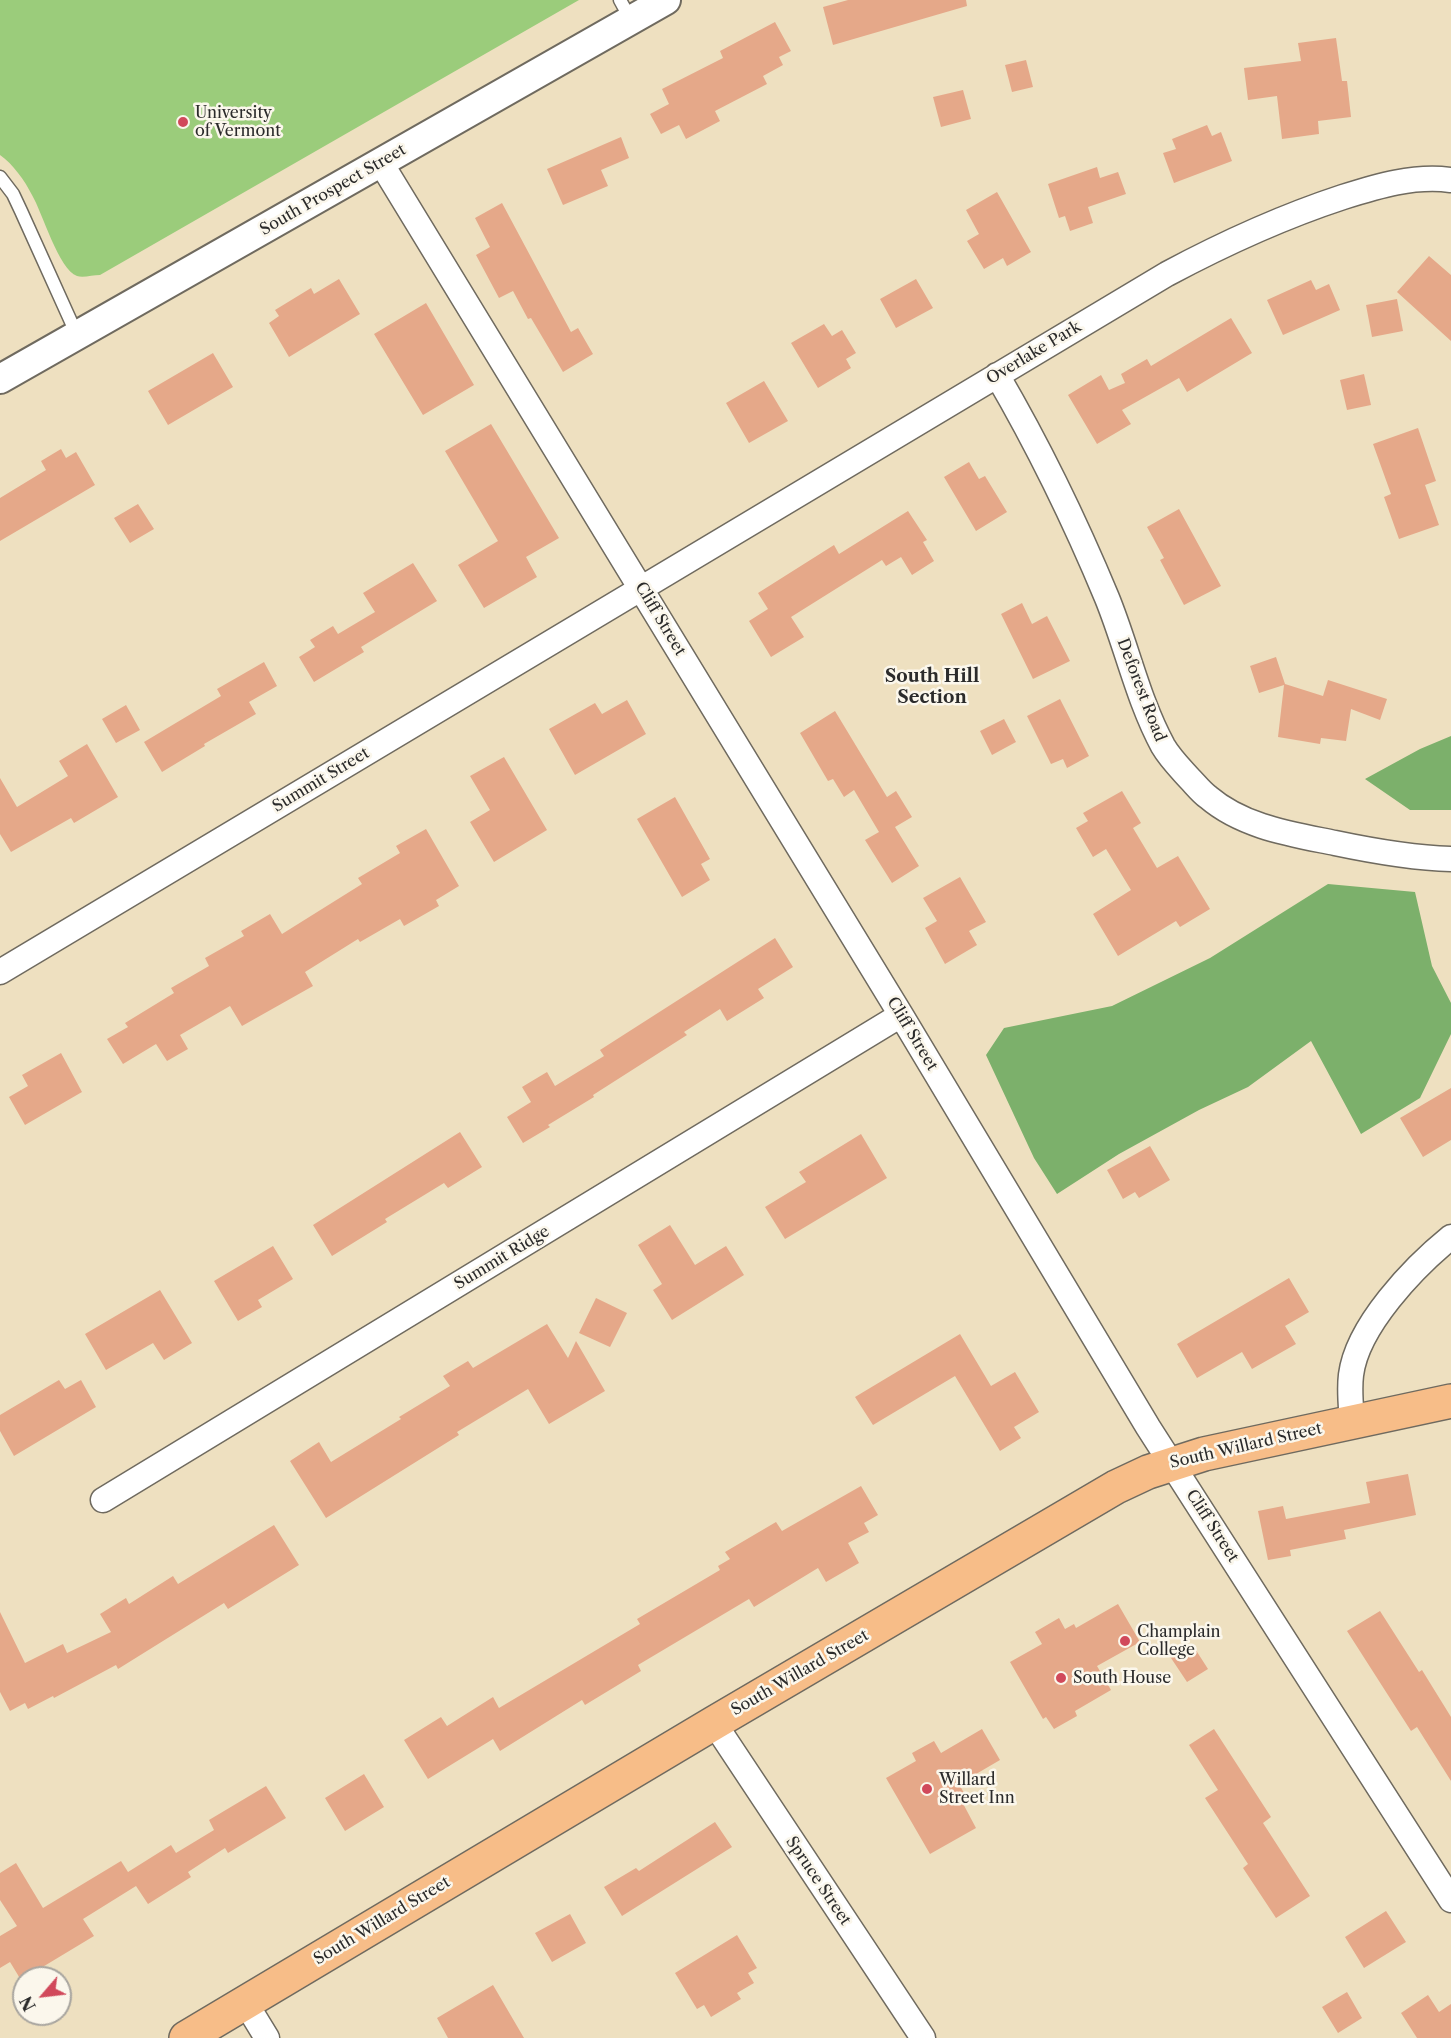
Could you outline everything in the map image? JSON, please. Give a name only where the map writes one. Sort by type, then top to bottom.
[{"type":"main road","name":"South Willard Street","points":[[186,2038],[714,1723],[1116,1487],[1171,1463],[1204,1454],[1451,1401]]},
{"type":"street","name":"South Prospect Street","points":[[0,379],[381,163],[625,10],[666,0]]},
{"type":"street","name":"Cliff Street","points":[[381,163],[902,1015],[1171,1463],[1451,1900]]},
{"type":"street","name":"Overlake Park","points":[[642,589],[1167,274],[1228,242],[1319,205],[1381,185],[1426,179],[1451,180]]},
{"type":"street","name":"Deforest Road","points":[[997,375],[1048,466],[1068,508],[1108,600],[1150,719],[1164,748],[1174,762],[1208,798],[1255,824],[1282,832],[1365,849],[1424,858],[1451,859]]},
{"type":"street","name":"Summit Street","points":[[0,972],[642,589]]},
{"type":"street","name":"Summit Ridge","points":[[103,1500],[902,1015]]},
{"type":"street","points":[[1352,1422],[1351,1373],[1356,1355],[1368,1331],[1411,1273],[1451,1237]]},
{"type":"street","name":"Spruce Street","points":[[714,1723],[923,2038]]},
{"type":"street","points":[[245,2002],[267,2038]]},
{"type":"lane","points":[[0,177],[13,194],[77,334]]},
{"type":"green space","name":"University of Vermont","points":[[0,0],[579,0],[100,275],[82,277],[70,271],[64,263],[29,190],[14,168],[0,155]]},
{"type":"green space","points":[[1451,736],[1451,810],[1410,810],[1365,779],[1420,749]]},
{"type":"green space","points":[[1328,884],[1415,892],[1432,966],[1451,1003],[1451,1034],[1420,1098],[1361,1134],[1311,1041],[1248,1087],[1199,1110],[1119,1154],[1057,1194],[1034,1158],[986,1055],[1004,1028],[1112,1006],[1210,958]]},
{"type":"building","points":[[848,0],[966,0],[967,6],[833,45],[823,7]]},
{"type":"building","points":[[775,22],[791,51],[779,57],[783,65],[763,76],[767,84],[715,111],[720,121],[686,139],[679,125],[661,134],[650,114],[669,104],[662,89],[723,58],[720,51]]},
{"type":"building","points":[[1336,38],[1342,81],[1347,81],[1351,117],[1318,121],[1319,134],[1282,139],[1277,96],[1248,100],[1244,68],[1301,61],[1298,43]]},
{"type":"building","points":[[1026,60],[1033,87],[1012,92],[1005,65]]},
{"type":"building","points":[[963,90],[971,119],[941,127],[933,97]]},
{"type":"building","points":[[1207,125],[1212,136],[1221,132],[1232,161],[1174,183],[1163,153],[1176,149],[1172,139]]},
{"type":"building","points":[[621,137],[629,158],[601,170],[608,186],[563,205],[547,169]]},
{"type":"building","points":[[1097,167],[1100,178],[1118,172],[1126,194],[1088,207],[1093,223],[1070,231],[1065,216],[1059,218],[1048,184]]},
{"type":"building","points":[[997,192],[1031,252],[1007,266],[1003,258],[984,269],[967,241],[979,234],[966,210]]},
{"type":"building","points":[[502,203],[571,332],[578,328],[593,354],[563,372],[531,318],[528,319],[513,291],[499,298],[476,255],[490,247],[475,218]]},
{"type":"building","points":[[1429,256],[1451,275],[1451,341],[1397,292]]},
{"type":"building","points":[[339,279],[360,314],[289,357],[269,323],[279,316],[275,310],[311,288],[314,294]]},
{"type":"building","points":[[916,279],[933,308],[896,328],[880,299]]},
{"type":"building","points":[[1311,280],[1316,290],[1329,284],[1340,310],[1283,335],[1267,300]]},
{"type":"building","points":[[1397,299],[1403,331],[1372,337],[1366,305]]},
{"type":"building","points":[[426,303],[474,385],[423,415],[374,334]]},
{"type":"building","points":[[1231,318],[1252,353],[1187,392],[1179,378],[1122,410],[1131,424],[1097,444],[1068,395],[1101,375],[1109,390],[1125,383],[1121,374],[1147,359],[1151,366]]},
{"type":"building","points":[[824,324],[832,336],[842,330],[856,353],[846,359],[851,368],[818,388],[791,343]]},
{"type":"building","points":[[213,353],[233,387],[168,425],[148,391]]},
{"type":"building","points":[[1364,374],[1371,405],[1347,410],[1340,380]]},
{"type":"building","points":[[764,381],[788,421],[749,443],[726,403]]},
{"type":"building","points":[[491,424],[559,538],[526,557],[537,577],[484,608],[458,565],[498,541],[445,451]]},
{"type":"building","points":[[1418,428],[1436,481],[1425,485],[1439,525],[1399,539],[1384,497],[1391,494],[1373,444]]},
{"type":"building","points":[[61,449],[66,458],[76,452],[95,485],[0,541],[0,498],[46,470],[41,461]]},
{"type":"building","points":[[969,462],[979,479],[985,476],[1007,512],[976,531],[944,477]]},
{"type":"building","points":[[138,504],[154,529],[130,543],[114,518]]},
{"type":"building","points":[[1179,509],[1221,586],[1184,605],[1160,560],[1164,558],[1147,527]]},
{"type":"building","points":[[908,511],[927,540],[923,542],[934,561],[912,575],[901,557],[886,566],[882,560],[791,617],[804,637],[771,657],[749,621],[768,609],[758,593],[834,545],[839,554]]},
{"type":"building","points":[[413,563],[437,601],[361,647],[364,652],[314,682],[299,657],[315,647],[310,640],[333,626],[338,634],[375,612],[363,593]]},
{"type":"building","points":[[1022,603],[1032,624],[1047,616],[1070,661],[1033,679],[1001,614]]},
{"type":"building","points":[[1276,657],[1285,684],[1323,696],[1328,680],[1387,699],[1380,720],[1351,709],[1346,741],[1321,738],[1320,744],[1278,737],[1284,685],[1259,693],[1250,666]]},
{"type":"building","points":[[264,662],[277,686],[249,702],[256,714],[162,772],[144,742],[221,696],[217,689]]},
{"type":"building","points":[[1060,699],[1089,756],[1067,768],[1063,759],[1051,764],[1027,716]]},
{"type":"building","points":[[627,700],[646,734],[575,775],[549,729],[595,703],[602,714]]},
{"type":"building","points":[[126,705],[140,730],[116,743],[102,719]]},
{"type":"building","points":[[835,711],[887,797],[896,791],[912,817],[895,827],[919,866],[892,883],[865,840],[879,832],[854,790],[844,797],[833,779],[828,781],[800,733]]},
{"type":"building","points":[[1004,719],[1016,742],[992,755],[980,731]]},
{"type":"building","points":[[87,744],[118,797],[74,823],[71,818],[11,852],[0,834],[0,778],[17,807],[68,776],[59,761]]},
{"type":"building","points":[[504,757],[547,830],[494,862],[470,822],[490,810],[470,776]]},
{"type":"building","points":[[1122,791],[1141,823],[1133,828],[1157,868],[1178,856],[1210,909],[1180,927],[1176,921],[1118,956],[1093,914],[1131,890],[1106,849],[1093,857],[1076,828],[1088,821],[1083,813]]},
{"type":"building","points":[[675,797],[710,859],[701,864],[710,880],[682,897],[637,819]]},
{"type":"building","points":[[426,829],[459,886],[436,900],[439,906],[404,926],[400,919],[360,942],[358,939],[305,972],[313,986],[242,1026],[230,1006],[180,1035],[188,1049],[167,1061],[156,1044],[123,1064],[107,1039],[128,1027],[125,1023],[174,993],[171,988],[209,966],[205,958],[244,936],[241,931],[270,914],[282,934],[362,884],[358,878],[400,853],[396,846]]},
{"type":"building","points":[[960,877],[986,922],[969,931],[977,945],[945,964],[925,928],[937,921],[923,898]]},
{"type":"building","points":[[775,938],[793,967],[758,989],[764,998],[727,1021],[720,1009],[684,1032],[687,1035],[523,1143],[507,1117],[531,1102],[522,1087],[547,1072],[555,1086],[604,1056],[600,1050]]},
{"type":"building","points":[[61,1053],[82,1092],[25,1125],[9,1097],[28,1086],[22,1075]]},
{"type":"building","points":[[1451,1088],[1451,1140],[1423,1157],[1400,1118]]},
{"type":"building","points":[[460,1132],[482,1167],[448,1188],[444,1183],[385,1219],[387,1222],[332,1256],[313,1225]]},
{"type":"building","points":[[861,1134],[887,1178],[785,1239],[765,1207],[806,1182],[799,1172]]},
{"type":"building","points":[[1150,1146],[1170,1180],[1139,1198],[1135,1192],[1123,1199],[1107,1170]]},
{"type":"building","points":[[670,1225],[695,1265],[726,1246],[744,1275],[672,1320],[653,1290],[662,1284],[638,1245]]},
{"type":"building","points":[[273,1246],[293,1279],[258,1300],[262,1307],[238,1321],[214,1281]]},
{"type":"building","points":[[1289,1278],[1309,1312],[1285,1326],[1296,1344],[1252,1369],[1242,1352],[1197,1378],[1177,1344]]},
{"type":"building","points":[[160,1290],[192,1343],[164,1360],[153,1343],[106,1370],[85,1334]]},
{"type":"building","points":[[596,1298],[627,1313],[610,1347],[579,1333]]},
{"type":"building","points":[[547,1324],[568,1358],[576,1341],[605,1391],[549,1424],[528,1389],[457,1432],[459,1435],[326,1518],[290,1461],[319,1442],[331,1462],[450,1386],[443,1376],[468,1361],[473,1368]]},
{"type":"building","points":[[960,1334],[991,1386],[1015,1372],[1039,1412],[1014,1427],[1021,1438],[1000,1451],[955,1376],[873,1425],[855,1397]]},
{"type":"building","points":[[59,1380],[65,1389],[81,1380],[96,1407],[14,1456],[0,1431],[0,1415]]},
{"type":"building","points":[[1408,1474],[1416,1515],[1344,1530],[1346,1539],[1290,1550],[1291,1556],[1268,1560],[1258,1511],[1283,1506],[1286,1519],[1370,1503],[1366,1482]]},
{"type":"building","points":[[861,1486],[878,1515],[864,1523],[869,1532],[848,1543],[859,1563],[826,1582],[818,1568],[754,1607],[749,1599],[638,1665],[641,1671],[585,1705],[582,1700],[500,1751],[493,1739],[428,1779],[404,1740],[441,1717],[447,1726],[493,1697],[499,1708],[640,1624],[637,1619],[720,1570],[718,1566],[730,1559],[725,1552],[776,1522],[782,1531]]},
{"type":"building","points":[[274,1525],[299,1565],[228,1609],[224,1603],[118,1669],[116,1665],[28,1709],[25,1703],[10,1711],[0,1692],[0,1612],[25,1663],[63,1644],[67,1653],[111,1632],[100,1614],[126,1598],[129,1604],[173,1576],[178,1584]]},
{"type":"building","name":"South House","points":[[1118,1604],[1140,1642],[1097,1666],[1111,1690],[1075,1711],[1077,1716],[1054,1729],[1046,1717],[1043,1719],[1010,1662],[1042,1644],[1035,1632],[1059,1618],[1065,1629],[1074,1624],[1076,1628]]},
{"type":"building","points":[[1380,1611],[1419,1672],[1422,1670],[1451,1717],[1451,1781],[1417,1727],[1411,1731],[1347,1631]]},
{"type":"building","points":[[1192,1644],[1208,1669],[1187,1682],[1171,1658]]},
{"type":"building","name":"Willard Street Inn","points":[[982,1729],[1000,1760],[959,1784],[964,1793],[959,1796],[976,1828],[930,1854],[886,1778],[916,1761],[912,1753],[934,1741],[941,1753]]},
{"type":"building","points":[[1214,1729],[1271,1817],[1263,1823],[1310,1896],[1276,1918],[1243,1868],[1248,1864],[1205,1798],[1218,1790],[1189,1745]]},
{"type":"building","points":[[364,1774],[384,1807],[345,1831],[325,1798]]},
{"type":"building","points":[[266,1786],[286,1818],[228,1853],[225,1848],[188,1872],[191,1877],[148,1904],[136,1886],[83,1919],[94,1936],[44,1966],[12,1966],[10,1962],[0,1968],[0,1936],[17,1926],[0,1900],[0,1873],[16,1863],[43,1908],[121,1861],[128,1872],[171,1845],[176,1853],[214,1830],[209,1820]]},
{"type":"building","points":[[715,1822],[732,1847],[622,1916],[604,1887],[636,1868],[639,1871]]},
{"type":"building","points":[[1386,1911],[1406,1942],[1364,1968],[1345,1937]]},
{"type":"building","points":[[570,1914],[586,1943],[552,1962],[535,1933]]},
{"type":"building","points":[[737,1935],[757,1968],[748,1973],[754,1983],[737,1993],[741,1999],[711,2017],[704,2005],[697,2009],[675,1973]]},
{"type":"building","points":[[493,1985],[524,2038],[448,2038],[437,2018]]},
{"type":"building","points":[[1347,1992],[1362,2018],[1338,2033],[1322,2007]]},
{"type":"building","points":[[1428,1995],[1439,2012],[1451,2004],[1451,2038],[1417,2038],[1401,2013]]},
{"type":"place","name":"University of Vermont","points":[[183,122]]},
{"type":"place","name":"Champlain College","points":[[1125,1641]]},
{"type":"place","name":"South House","points":[[1061,1678]]},
{"type":"place","name":"Willard Street Inn","points":[[927,1789]]},
{"type":"district","name":"South Hill Section","points":[[932,687]]}]
